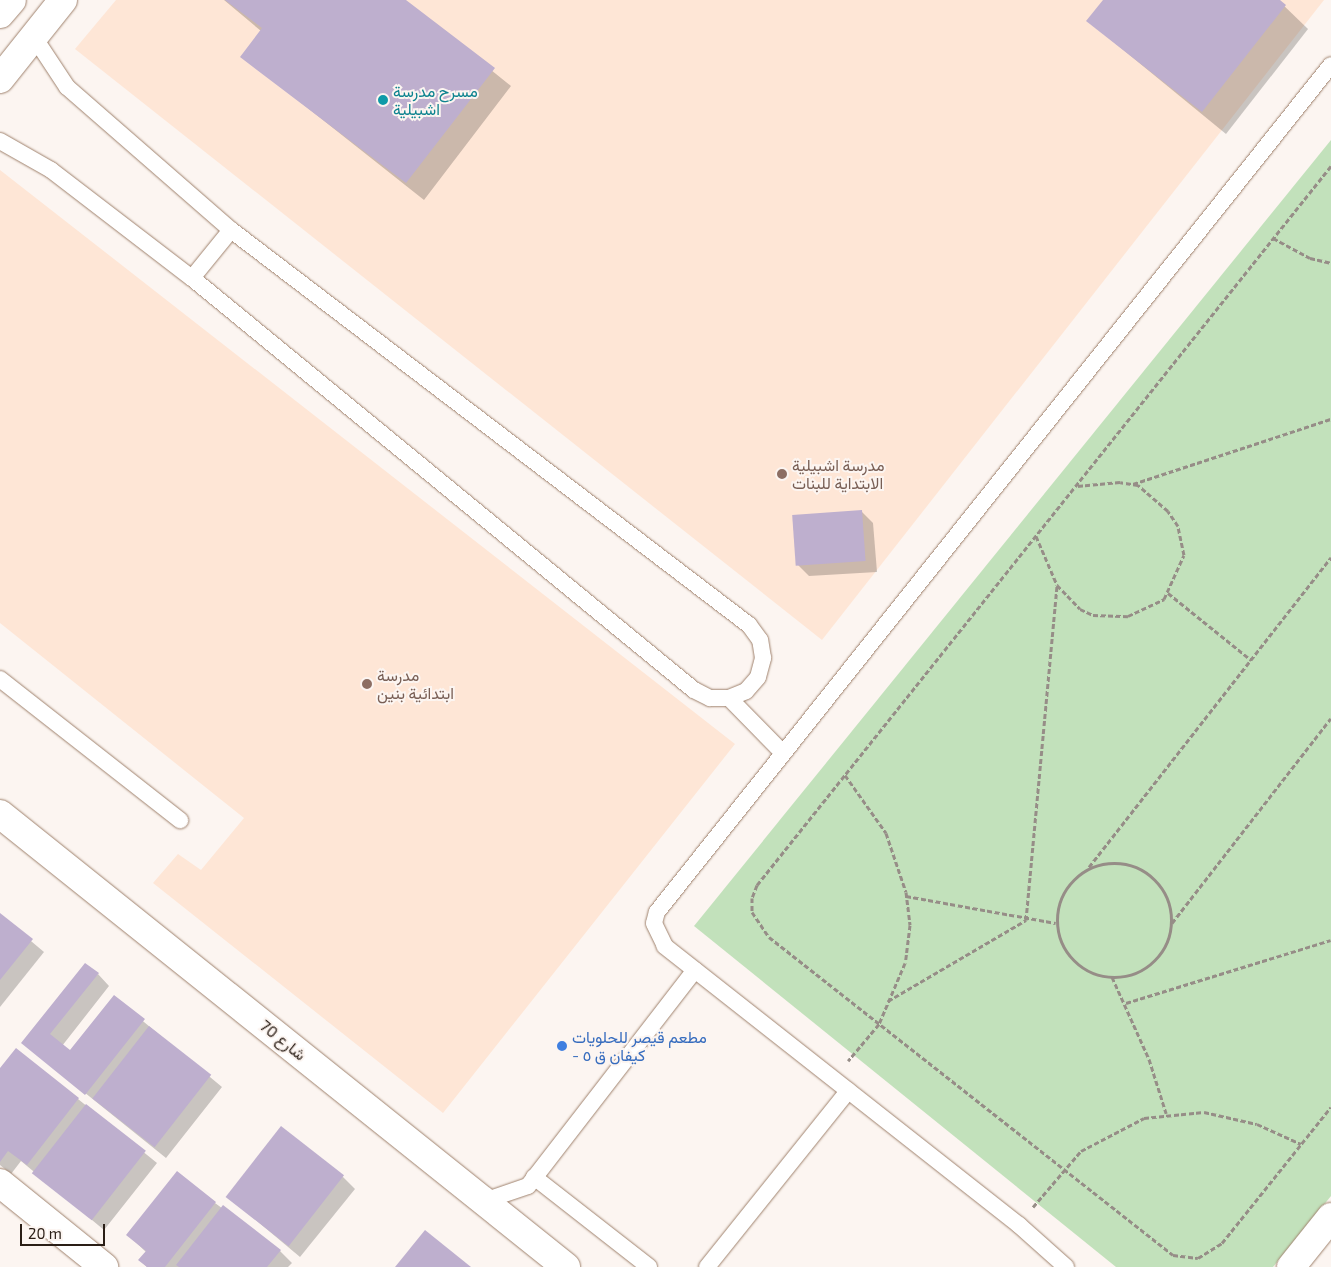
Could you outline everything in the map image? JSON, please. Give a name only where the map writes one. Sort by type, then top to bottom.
[{"type":"street","points":[[0,14],[12,0]]},
{"type":"street","points":[[0,79],[63,0]]},
{"type":"street","name":"شارع 70","points":[[0,814],[566,1267]]},
{"type":"street","points":[[0,1183],[104,1267]]},
{"type":"street","points":[[1291,1267],[1331,1216]]},
{"type":"lane","points":[[0,141],[51,170],[192,278],[694,690],[710,698],[729,698],[746,690],[758,677],[761,649],[749,625],[231,230],[67,87],[34,37]]},
{"type":"lane","points":[[1066,1267],[1019,1225],[658,939],[657,912],[781,751],[1331,65]]},
{"type":"lane","points":[[192,278],[231,230]]},
{"type":"lane","points":[[0,679],[180,820]]},
{"type":"lane","points":[[729,698],[781,751]]},
{"type":"lane","points":[[484,1201],[515,1193],[534,1177],[695,970]]},
{"type":"lane","points":[[707,1267],[848,1091]]},
{"type":"lane","points":[[534,1177],[649,1267]]},
{"type":"path","points":[[1331,166],[757,886],[752,912],[769,937],[1173,1255],[1198,1258],[1222,1243],[1331,1107]]},
{"type":"path","points":[[1273,238],[1310,258],[1331,263]]},
{"type":"path","points":[[1076,486],[1132,484],[1331,419]]},
{"type":"path","points":[[1036,536],[1057,585],[1080,609],[1110,617],[1141,612],[1168,593],[1184,556],[1178,526],[1155,497],[1132,484]]},
{"type":"path","points":[[1331,557],[1089,867],[1062,894],[1056,923],[1068,954],[1096,974],[1112,977],[1140,971],[1156,959],[1167,942],[1172,923],[1329,724],[1331,718]]},
{"type":"path","points":[[1026,920],[1057,585]]},
{"type":"path","points":[[1168,593],[1250,660]]},
{"type":"path","points":[[833,1079],[879,1024],[905,963],[910,925],[906,896],[886,834],[845,775]]},
{"type":"path","points":[[1089,867],[1112,862],[1135,866],[1155,879],[1168,899],[1172,923]]},
{"type":"path","points":[[906,896],[1026,920],[1056,923]]},
{"type":"path","points":[[888,1001],[1026,920]]},
{"type":"path","points":[[1126,1003],[1331,940]]},
{"type":"path","points":[[1112,977],[1126,1003],[1166,1113]]},
{"type":"path","points":[[1019,1225],[1062,1168],[1096,1139],[1166,1113],[1228,1116],[1301,1144]]},
{"type":"shaded area","name":"مدرسة اشبيلية الابتداية للبنات","points":[[116,0],[1324,0],[822,640],[75,49]]},
{"type":"shaded area","name":"مدرسة ابتدائية بنين","points":[[0,170],[735,744],[443,1113],[153,883],[178,854],[201,870],[244,818],[0,623]]},
{"type":"green space","points":[[1331,140],[1331,1196],[1273,1267],[1116,1267],[694,926]]},
{"type":"building","name":"مسرح مدرسة اشبيلية","points":[[225,0],[406,0],[495,68],[406,183],[240,57],[262,28]]},
{"type":"building","points":[[1103,0],[1280,0],[1286,5],[1202,112],[1086,21]]},
{"type":"building","points":[[862,510],[866,561],[796,566],[792,515]]},
{"type":"building","points":[[0,913],[33,939],[0,980]]},
{"type":"building","points":[[85,963],[99,973],[50,1034],[70,1050],[114,995],[145,1019],[85,1095],[21,1043]]},
{"type":"building","points":[[149,1026],[211,1075],[155,1147],[92,1098]]},
{"type":"building","points":[[16,1048],[79,1098],[27,1165],[8,1151],[0,1162],[0,1068]]},
{"type":"building","points":[[86,1104],[146,1151],[92,1220],[32,1173]]},
{"type":"building","points":[[281,1126],[344,1175],[289,1246],[226,1197]]},
{"type":"building","points":[[177,1171],[216,1202],[165,1267],[147,1267],[138,1260],[146,1251],[126,1235]]},
{"type":"building","points":[[223,1205],[281,1250],[267,1267],[179,1267],[176,1265]]},
{"type":"building","points":[[425,1230],[471,1267],[395,1267]]},
{"type":"place","name":"مسرح مدرسة اشبيلية","points":[[383,100]]},
{"type":"place","name":"مدرسة اشبيلية الابتداية للبنات","points":[[782,474]]},
{"type":"place","name":"مدرسة ابتدائية بنين","points":[[367,684]]},
{"type":"place","name":"مطعم قيصر للحلويات - كيفان ق ٥","points":[[562,1046]]}]
